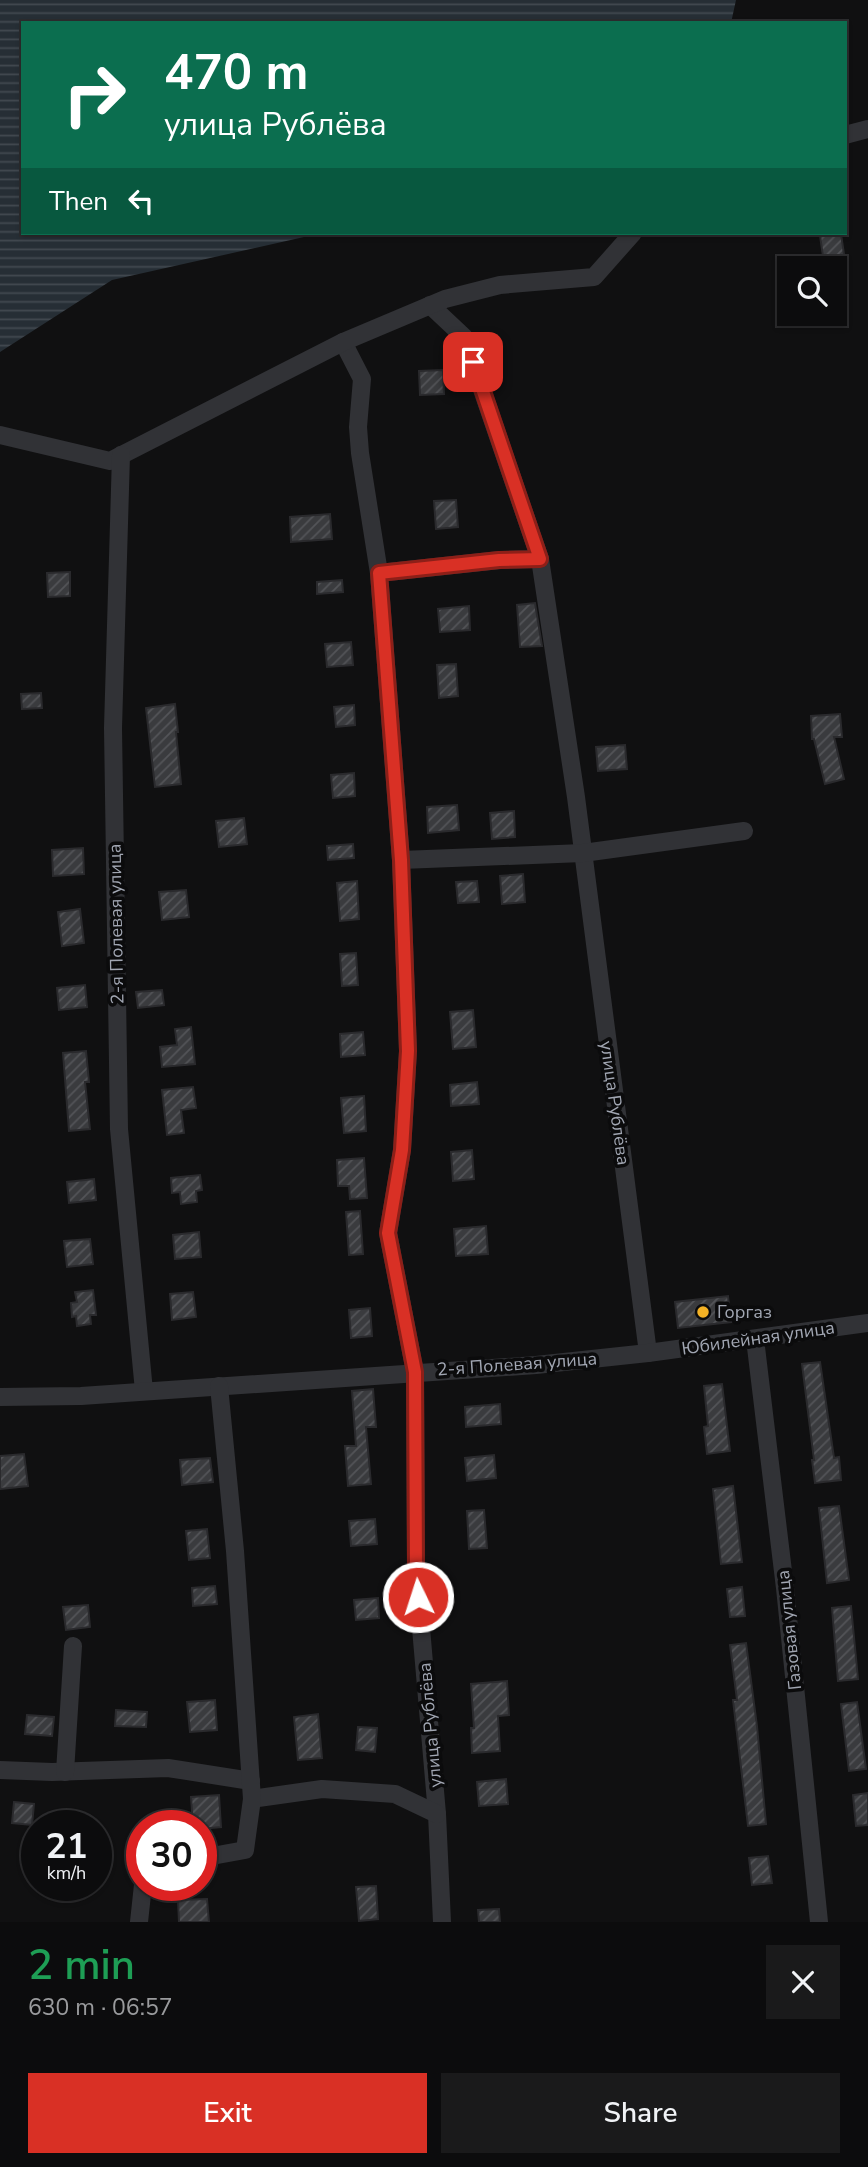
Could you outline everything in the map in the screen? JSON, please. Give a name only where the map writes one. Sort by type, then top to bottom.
[{"type":"street","points":[[847,134],[868,129]]},
{"type":"street","points":[[0,435],[110,461],[342,342],[445,299],[500,285],[594,277],[631,235]]},
{"type":"street","name":"улица Рублёва","points":[[430,306],[464,337],[540,559],[583,853],[648,1353]]},
{"type":"street","name":"улица Рублёва","points":[[342,342],[362,379],[358,427],[360,453],[379,573],[401,860],[408,1051],[402,1150],[388,1233],[415,1372],[416,1570],[437,1814],[442,1922]]},
{"type":"street","name":"2-я Полевая улица","points":[[121,455],[113,728],[119,1129],[144,1391]]},
{"type":"street","points":[[379,573],[499,560],[540,559]]},
{"type":"street","points":[[401,860],[583,853],[744,831]]},
{"type":"street","name":"Юбилейная улица","points":[[648,1353],[868,1323]]},
{"type":"street","name":"Газовая улица","points":[[755,1339],[785,1588],[819,1922]]},
{"type":"street","name":"2-я Полевая улица","points":[[0,1397],[81,1396],[536,1365],[648,1353]]},
{"type":"street","points":[[217,1855],[245,1850],[252,1799],[235,1551],[219,1386]]},
{"type":"street","points":[[65,1772],[73,1646]]},
{"type":"street","points":[[0,1770],[65,1772],[168,1769],[251,1781]]},
{"type":"street","points":[[252,1799],[321,1789],[395,1794],[437,1814]]},
{"type":"street","points":[[139,1922],[141,1901]]},
{"type":"shaded area","points":[[0,0],[736,0],[731,21],[21,21],[21,235],[306,235],[112,280],[0,352]]},
{"type":"building","points":[[841,235],[844,256],[823,256],[820,236]]},
{"type":"building","points":[[443,370],[444,394],[420,395],[419,371]]},
{"type":"building","points":[[456,500],[458,527],[436,529],[434,501]]},
{"type":"building","points":[[330,514],[332,539],[291,542],[290,517]]},
{"type":"building","points":[[70,572],[70,596],[48,597],[47,573]]},
{"type":"building","points":[[342,580],[343,592],[317,594],[317,582]]},
{"type":"building","points":[[535,603],[542,646],[520,647],[517,605]]},
{"type":"building","points":[[469,606],[470,630],[440,632],[438,609]]},
{"type":"building","points":[[351,642],[353,665],[327,667],[325,644]]},
{"type":"building","points":[[456,664],[458,696],[439,698],[437,665]]},
{"type":"building","points":[[41,693],[42,708],[22,709],[21,694]]},
{"type":"building","points":[[175,704],[181,784],[155,787],[146,708]]},
{"type":"building","points":[[354,705],[355,725],[336,727],[334,707]]},
{"type":"building","points":[[840,714],[842,737],[834,737],[844,779],[825,784],[812,739],[811,716]]},
{"type":"building","points":[[625,745],[627,769],[598,771],[596,747]]},
{"type":"building","points":[[354,773],[355,796],[333,798],[331,775]]},
{"type":"building","points":[[457,805],[459,830],[428,833],[427,807]]},
{"type":"building","points":[[514,811],[515,837],[492,839],[490,813]]},
{"type":"building","points":[[244,818],[247,844],[219,847],[216,821]]},
{"type":"building","points":[[353,844],[354,858],[328,860],[327,846]]},
{"type":"building","points":[[83,848],[84,874],[53,876],[52,850]]},
{"type":"building","points":[[523,874],[525,902],[502,904],[500,876]]},
{"type":"building","points":[[357,881],[359,919],[340,921],[337,883]]},
{"type":"building","points":[[477,881],[479,902],[458,903],[456,882]]},
{"type":"building","points":[[186,890],[189,917],[162,920],[159,892]]},
{"type":"building","points":[[80,909],[84,943],[62,946],[58,912]]},
{"type":"building","points":[[356,953],[358,985],[342,986],[340,954]]},
{"type":"building","points":[[85,985],[87,1007],[59,1010],[57,988]]},
{"type":"building","points":[[162,990],[164,1005],[138,1008],[136,992]]},
{"type":"building","points":[[473,1010],[476,1047],[453,1049],[450,1012]]},
{"type":"building","points":[[191,1027],[195,1064],[162,1067],[160,1047],[177,1045],[175,1029]]},
{"type":"building","points":[[363,1032],[365,1055],[341,1057],[340,1034]]},
{"type":"building","points":[[86,1051],[89,1082],[85,1082],[90,1129],[69,1131],[63,1053]]},
{"type":"building","points":[[477,1082],[479,1104],[451,1106],[450,1085]]},
{"type":"building","points":[[193,1087],[196,1108],[181,1110],[184,1133],[167,1135],[162,1090]]},
{"type":"building","points":[[364,1096],[366,1131],[344,1133],[341,1098]]},
{"type":"building","points":[[472,1150],[474,1179],[453,1181],[451,1152]]},
{"type":"building","points":[[364,1158],[367,1198],[350,1199],[349,1186],[338,1186],[337,1160]]},
{"type":"building","points":[[200,1175],[202,1190],[196,1191],[197,1202],[181,1204],[180,1192],[172,1193],[171,1178]]},
{"type":"building","points":[[94,1179],[96,1200],[69,1203],[67,1182]]},
{"type":"building","points":[[360,1211],[363,1254],[349,1255],[346,1212]]},
{"type":"building","points":[[486,1226],[488,1254],[456,1256],[454,1229]]},
{"type":"building","points":[[199,1232],[201,1257],[175,1259],[173,1235]]},
{"type":"building","points":[[90,1239],[93,1264],[67,1267],[64,1241]]},
{"type":"building","points":[[93,1290],[96,1315],[90,1315],[91,1324],[77,1326],[76,1316],[72,1317],[71,1303],[77,1302],[75,1292]]},
{"type":"building","points":[[193,1292],[196,1317],[172,1320],[170,1294]]},
{"type":"building","name":"Горгаз","points":[[728,1296],[731,1322],[678,1328],[675,1302]]},
{"type":"building","points":[[370,1308],[372,1336],[351,1338],[349,1310]]},
{"type":"building","points":[[820,1362],[834,1458],[839,1457],[841,1480],[815,1483],[802,1364]]},
{"type":"building","points":[[722,1384],[730,1451],[707,1454],[704,1427],[708,1426],[704,1386]]},
{"type":"building","points":[[373,1389],[376,1427],[366,1427],[371,1484],[348,1486],[345,1446],[356,1446],[352,1391]]},
{"type":"building","points":[[500,1404],[501,1424],[466,1427],[465,1407]]},
{"type":"building","points":[[24,1454],[28,1486],[0,1489],[0,1456]]},
{"type":"building","points":[[494,1455],[496,1478],[467,1481],[465,1458]]},
{"type":"building","points":[[210,1458],[213,1482],[182,1485],[180,1460]]},
{"type":"building","points":[[733,1486],[742,1562],[721,1564],[713,1489]]},
{"type":"building","points":[[839,1506],[849,1580],[827,1583],[819,1508]]},
{"type":"building","points":[[484,1510],[487,1548],[469,1549],[467,1511]]},
{"type":"building","points":[[375,1519],[377,1544],[351,1546],[349,1521]]},
{"type":"building","points":[[207,1529],[210,1558],[189,1560],[186,1531]]},
{"type":"building","points":[[215,1586],[217,1604],[193,1606],[192,1588]]},
{"type":"building","points":[[742,1587],[745,1616],[730,1617],[727,1589]]},
{"type":"building","points":[[378,1598],[379,1618],[356,1620],[354,1600]]},
{"type":"building","points":[[88,1605],[90,1627],[66,1630],[63,1607]]},
{"type":"building","points":[[851,1606],[858,1679],[838,1681],[832,1608]]},
{"type":"building","points":[[746,1643],[766,1824],[748,1826],[733,1700],[737,1700],[730,1645]]},
{"type":"building","points":[[507,1681],[509,1715],[498,1716],[500,1751],[472,1753],[471,1728],[474,1728],[471,1684]]},
{"type":"building","points":[[215,1700],[217,1730],[190,1732],[187,1702]]},
{"type":"building","points":[[857,1702],[866,1769],[849,1771],[841,1704]]},
{"type":"building","points":[[116,1710],[147,1712],[146,1727],[115,1726]]},
{"type":"building","points":[[318,1714],[322,1758],[298,1760],[294,1717]]},
{"type":"building","points":[[27,1715],[54,1717],[52,1736],[25,1734]]},
{"type":"building","points":[[358,1727],[377,1728],[375,1752],[356,1750]]},
{"type":"building","points":[[506,1779],[508,1804],[479,1806],[477,1782]]},
{"type":"building","points":[[868,1793],[868,1825],[856,1826],[853,1795]]},
{"type":"building","points":[[219,1795],[221,1827],[217,1827],[217,1810],[192,1810],[191,1797]]},
{"type":"building","points":[[14,1802],[34,1804],[33,1810],[21,1810],[21,1824],[12,1823]]},
{"type":"building","points":[[768,1856],[772,1883],[752,1885],[749,1858]]},
{"type":"building","points":[[376,1886],[378,1919],[359,1921],[356,1887]]},
{"type":"building","points":[[178,1901],[207,1901],[209,1922],[179,1922]]},
{"type":"building","points":[[499,1909],[500,1922],[479,1922],[478,1910]]},
{"type":"place","name":"Горгаз","points":[[703,1312]]},
{"type":"route","points":[[418,1597],[415,1372],[388,1233],[402,1150],[408,1051],[401,860],[379,573],[499,560],[540,559],[473,362]]}]
